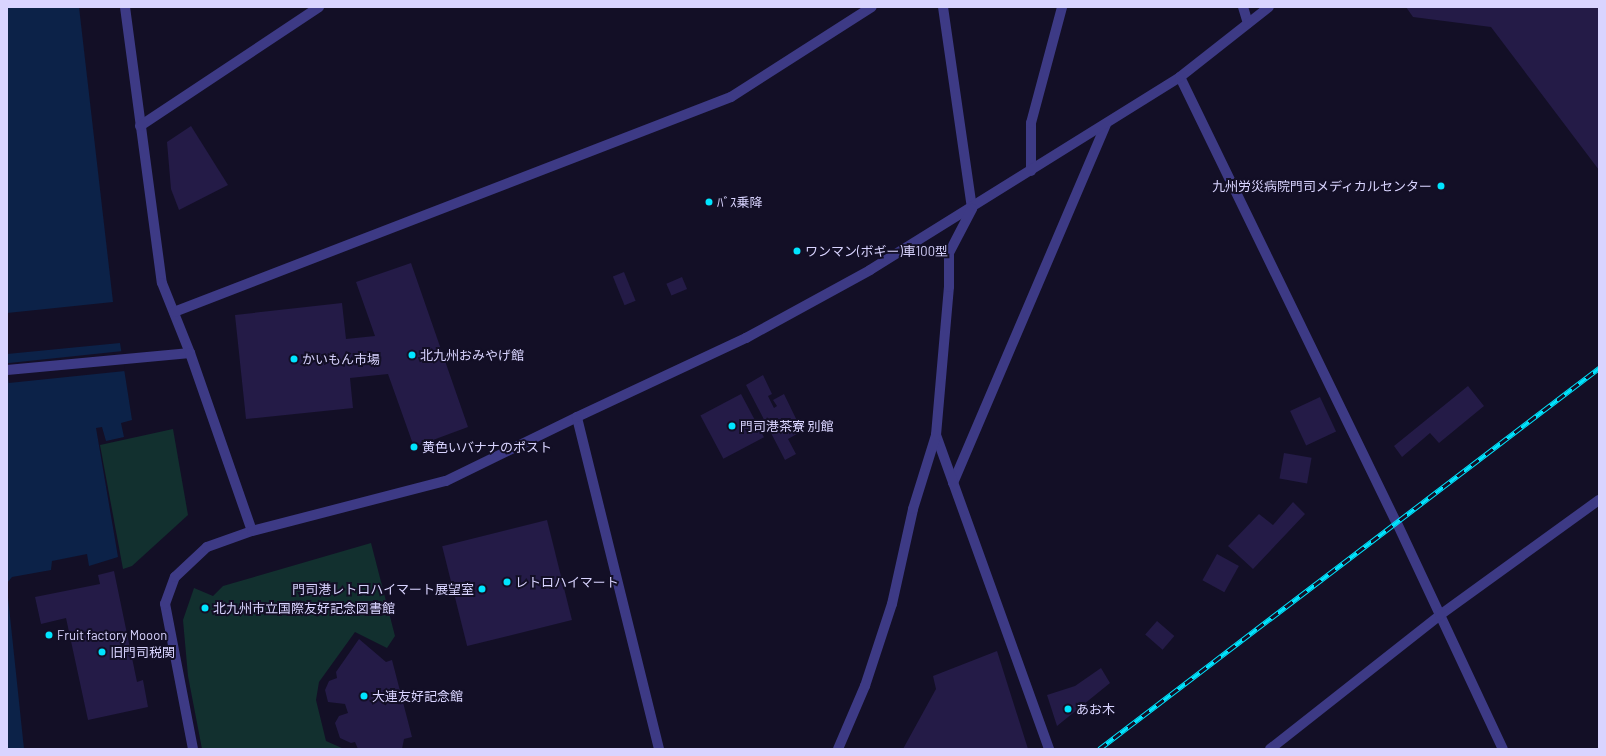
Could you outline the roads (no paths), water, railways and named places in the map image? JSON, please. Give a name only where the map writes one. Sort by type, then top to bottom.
[{"type":"street","points":[[124,7],[162,283],[190,353],[252,531]]},
{"type":"street","points":[[140,126],[319,7]]},
{"type":"street","points":[[174,312],[731,97],[872,7]]},
{"type":"street","points":[[838,749],[865,686],[892,604],[913,509],[936,435],[949,287],[949,253],[972,208],[943,7]]},
{"type":"street","points":[[1031,171],[1031,123],[1062,7]]},
{"type":"street","points":[[1243,7],[1248,23]]},
{"type":"street","points":[[192,749],[165,604],[175,577],[207,547],[252,531],[446,481],[577,417],[746,338],[870,270],[1106,124],[1180,77],[1268,7]]},
{"type":"street","points":[[1180,77],[1440,615],[1503,749]]},
{"type":"street","points":[[953,484],[1106,124]]},
{"type":"street","points":[[7,370],[123,358],[190,353]]},
{"type":"street","points":[[577,417],[658,749]]},
{"type":"street","points":[[936,435],[1048,749]]},
{"type":"street","points":[[1270,749],[1440,615],[1599,500]]},
{"type":"water","points":[[7,7],[79,7],[113,302],[7,313]]},
{"type":"water","points":[[120,343],[132,420],[121,423],[124,437],[106,441],[102,427],[96,428],[118,557],[89,566],[87,554],[52,561],[51,570],[12,577],[7,583],[7,354]]},
{"type":"water","points":[[7,588],[24,749],[7,749]]},
{"type":"railway","points":[[1099,749],[1599,368]]},
{"type":"place","name":"九州労災病院門司メディカルセンター","points":[[1441,186]]},
{"type":"place","name":"ﾊﾞｽ乗降","points":[[709,202]]},
{"type":"place","name":"ワンマン(ボギー)車100型","points":[[797,251]]},
{"type":"place","name":"北九州おみやげ館","points":[[412,355]]},
{"type":"place","name":"かいもん市場","points":[[294,359]]},
{"type":"place","name":"門司港茶寮 別館","points":[[732,426]]},
{"type":"place","name":"黄色いバナナのポスト","points":[[414,447]]},
{"type":"place","name":"レトロハイマート","points":[[507,582]]},
{"type":"place","name":"門司港レトロハイマート展望室","points":[[482,589]]},
{"type":"place","name":"北九州市立国際友好記念図書館","points":[[205,608]]},
{"type":"place","name":"Fruit factory Mooon","points":[[49,635]]},
{"type":"place","name":"旧門司税関","points":[[102,652]]},
{"type":"place","name":"大連友好記念館","points":[[364,696]]},
{"type":"place","name":"あお木","points":[[1068,709]]}]
